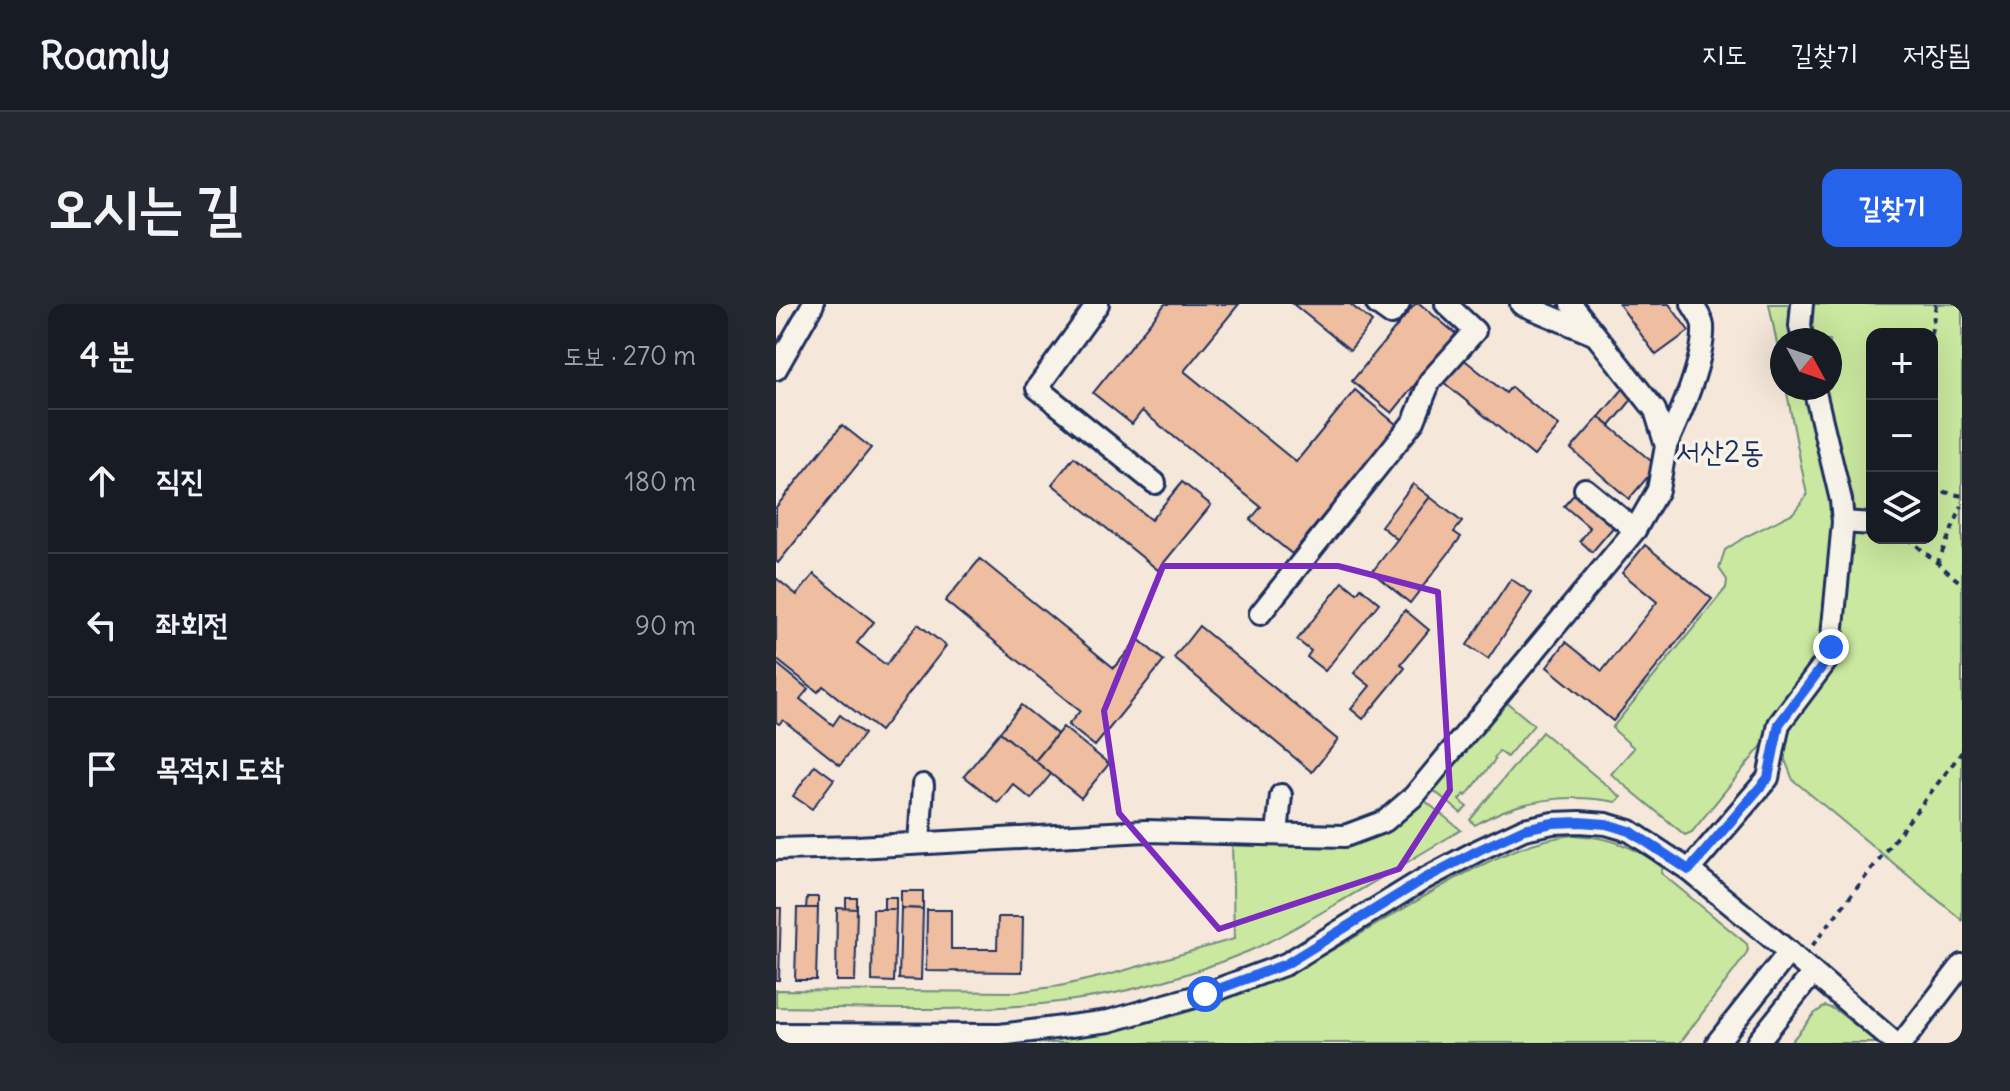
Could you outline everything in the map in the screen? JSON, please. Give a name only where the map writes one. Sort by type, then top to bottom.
[{"type":"street","points":[[776,369],[813,304]]},
{"type":"street","points":[[1098,304],[1037,388],[1155,483]]},
{"type":"street","points":[[1377,304],[1391,314],[1399,304]]},
{"type":"street","points":[[1260,614],[1414,421],[1430,381],[1475,331],[1446,304]]},
{"type":"street","points":[[1521,304],[1593,334]]},
{"type":"street","points":[[1571,304],[1655,410],[1666,446]]},
{"type":"street","points":[[776,849],[1146,831],[1345,836],[1385,821],[1414,796],[1635,530],[1658,490],[1666,446],[1688,395],[1702,344],[1703,323],[1692,304]]},
{"type":"street","points":[[1800,328],[1802,304]]},
{"type":"street","points":[[1689,870],[1768,778],[1779,724],[1827,660],[1831,647],[1843,522],[1841,500],[1817,400]]},
{"type":"street","points":[[1585,489],[1635,530]]},
{"type":"street","points":[[1843,522],[1866,524]]},
{"type":"street","points":[[919,843],[923,785]]},
{"type":"street","points":[[1277,834],[1281,795]]},
{"type":"street","points":[[776,1034],[1000,1035],[1109,1021],[1205,994],[1286,964],[1424,879],[1479,850],[1524,829],[1580,822],[1606,824],[1630,831],[1689,870],[1895,1043]]},
{"type":"street","points":[[1717,1043],[1801,962]]},
{"type":"street","points":[[1757,1043],[1801,962]]},
{"type":"street","points":[[1902,1043],[1962,965]]},
{"type":"path","points":[[1932,328],[1936,304]]},
{"type":"path","points":[[1938,490],[1962,496]]},
{"type":"path","points":[[1937,564],[1962,506]]},
{"type":"path","points":[[1915,544],[1962,584]]},
{"type":"path","points":[[1801,962],[1962,752]]},
{"type":"highlighted area","points":[[1163,566],[1338,566],[1438,592],[1450,790],[1399,869],[1219,929],[1119,813],[1104,711]]},
{"type":"green space","points":[[1769,304],[1791,304],[1791,328],[1774,328]]},
{"type":"green space","points":[[1796,304],[1962,304],[1962,920],[1793,780],[1782,752],[1775,725],[1818,670],[1838,522],[1811,400],[1842,400],[1842,328],[1797,328]]},
{"type":"green space","points":[[1788,400],[1806,400],[1829,494],[1833,530],[1822,648],[1820,656],[1770,722],[1764,743],[1692,832],[1685,835],[1611,774],[1634,748],[1612,728],[1726,588],[1727,580],[1719,568],[1725,550],[1793,513],[1807,495]]},
{"type":"green space","points":[[1505,701],[1534,725],[1507,757],[1499,751],[1466,796],[1464,794],[1459,800],[1467,807],[1461,813],[1432,789]]},
{"type":"green space","points":[[1542,732],[1621,797],[1616,802],[1580,798],[1544,800],[1508,809],[1475,825],[1470,820]]},
{"type":"green space","points":[[1419,796],[1461,830],[1278,937],[1185,975],[1074,1000],[1000,1007],[776,1007],[776,990],[1016,992],[1060,986],[1234,939],[1232,840],[1321,845]]},
{"type":"green space","points":[[1574,835],[1621,844],[1653,860],[1663,868],[1661,873],[1747,944],[1745,956],[1680,1043],[1028,1043],[1131,1026],[1233,997],[1319,958],[1492,860],[1532,844]]},
{"type":"green space","points":[[1825,1006],[1836,1010],[1878,1043],[1790,1043],[1814,1014]]},
{"type":"building","points":[[1165,304],[1239,304],[1184,371],[1296,462],[1355,390],[1397,425],[1292,554],[1250,520],[1261,507],[1142,411],[1132,424],[1093,393]]},
{"type":"building","points":[[1293,304],[1350,304],[1372,322],[1350,350]]},
{"type":"building","points":[[1415,304],[1420,304],[1456,334],[1392,413],[1352,381]]},
{"type":"building","points":[[1619,304],[1669,304],[1689,331],[1656,355]]},
{"type":"building","points":[[1462,358],[1506,393],[1511,387],[1559,426],[1534,456],[1443,382]]},
{"type":"building","points":[[1623,389],[1633,398],[1610,426],[1599,417]]},
{"type":"building","points":[[1599,417],[1657,466],[1629,499],[1571,449]]},
{"type":"building","points":[[842,425],[871,448],[778,563],[776,507]]},
{"type":"building","points":[[1074,457],[1151,520],[1182,482],[1211,505],[1158,570],[1052,484]]},
{"type":"building","points":[[1413,484],[1430,497],[1398,540],[1381,526]]},
{"type":"building","points":[[1577,491],[1616,524],[1592,552],[1580,541],[1590,528],[1564,506]]},
{"type":"building","points":[[1430,497],[1462,522],[1454,532],[1461,537],[1410,603],[1372,572]]},
{"type":"building","points":[[1645,545],[1712,599],[1613,721],[1547,667],[1566,642],[1602,671],[1657,602],[1622,573]]},
{"type":"building","points":[[980,559],[1114,668],[1138,639],[1164,661],[1095,746],[1068,725],[1080,711],[945,601]]},
{"type":"building","points":[[814,574],[874,622],[857,643],[886,665],[918,624],[946,646],[880,731],[823,686],[818,692],[776,659],[776,578],[797,595]]},
{"type":"building","points":[[1511,579],[1532,593],[1488,659],[1467,645]]},
{"type":"building","points":[[1343,582],[1357,593],[1361,588],[1379,603],[1325,671],[1307,657],[1311,651],[1297,640]]},
{"type":"building","points":[[1405,610],[1429,630],[1401,664],[1405,668],[1363,719],[1351,709],[1370,686],[1354,673]]},
{"type":"building","points":[[1199,626],[1338,740],[1312,772],[1174,658]]},
{"type":"building","points":[[776,663],[808,689],[800,699],[833,725],[840,715],[864,734],[840,765],[783,720],[779,724],[776,722]]},
{"type":"building","points":[[1021,705],[1057,734],[1035,761],[1000,732]]},
{"type":"building","points":[[1063,727],[1109,764],[1081,798],[1035,761]]},
{"type":"building","points":[[1000,732],[1051,774],[1031,799],[1013,784],[998,803],[964,776]]},
{"type":"building","points":[[815,765],[834,779],[812,809],[793,796]]},
{"type":"building","points":[[901,891],[923,891],[923,909],[901,908]]},
{"type":"building","points":[[807,897],[818,897],[818,908],[806,908]]},
{"type":"building","points":[[884,897],[896,897],[896,909],[884,909]]},
{"type":"building","points":[[846,898],[857,898],[857,909],[846,909]]},
{"type":"building","points":[[776,908],[781,908],[779,980],[776,980]]},
{"type":"building","points":[[797,908],[818,908],[816,980],[795,980]]},
{"type":"building","points":[[837,908],[857,909],[855,981],[836,981]]},
{"type":"building","points":[[901,908],[923,909],[921,980],[899,979]]},
{"type":"building","points":[[873,909],[896,909],[894,982],[872,981]]},
{"type":"building","points":[[927,910],[951,910],[951,949],[997,949],[998,917],[1023,917],[1022,972],[926,971]]},
{"type":"district","name":"서산2동","points":[[1720,451]]},
{"type":"route","points":[[1205,994],[1286,964],[1424,879],[1524,829],[1553,823],[1606,824],[1630,831],[1689,870],[1768,778],[1779,724],[1827,660],[1831,647]]}]
